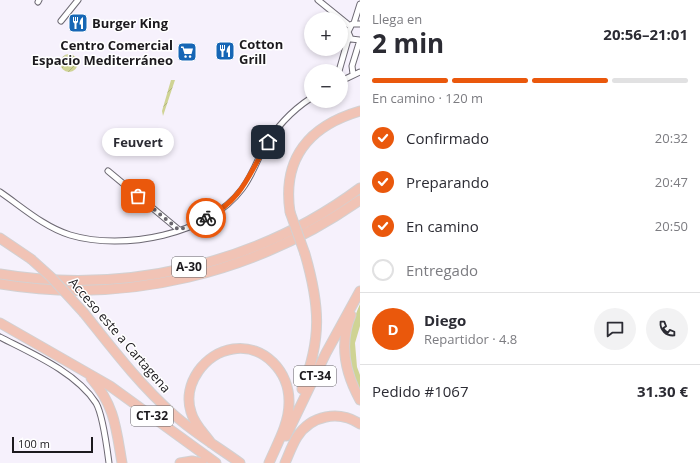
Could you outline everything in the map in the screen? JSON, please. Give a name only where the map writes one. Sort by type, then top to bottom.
[{"type":"highway","name":"CT-34","points":[[285,426],[290,419],[306,379],[312,357],[318,319],[316,298],[305,254],[290,212],[288,197],[289,181],[293,165],[303,147],[326,125],[360,111]]},
{"type":"highway","name":"A-30","points":[[0,274],[40,279],[96,280],[134,277],[186,268],[236,254],[280,236],[320,214],[360,188]]},
{"type":"highway","name":"A-30","points":[[0,284],[53,290],[96,290],[141,286],[188,277],[233,265],[278,247],[314,230],[360,200]]},
{"type":"highway","name":"Acceso este a Cartagena","points":[[0,238],[31,259],[59,285],[149,391],[186,425],[240,463]]},
{"type":"highway","name":"CT-34","points":[[274,463],[311,382],[359,294]]},
{"type":"highway","points":[[359,294],[349,320],[344,347],[348,373],[360,400]]},
{"type":"highway","name":"CT-32","points":[[0,323],[110,386],[216,463]]},
{"type":"highway","points":[[211,443],[195,421],[190,411],[190,390],[196,374],[215,355],[233,349],[243,348],[262,354],[273,362],[282,373],[289,392],[285,426],[269,463]]},
{"type":"highway","points":[[87,372],[105,395],[110,405],[122,463]]},
{"type":"highway","points":[[285,463],[297,437],[310,424],[318,419],[326,416],[342,416],[360,424]]},
{"type":"highway","points":[[180,463],[202,463]]},
{"type":"street","points":[[61,22],[78,0]]},
{"type":"street","points":[[318,0],[352,25],[360,24]]},
{"type":"street","points":[[341,64],[349,36],[348,32],[360,4]]},
{"type":"street","points":[[349,36],[354,40],[360,40],[352,66],[353,74]]},
{"type":"street","points":[[348,76],[360,72]]},
{"type":"street","points":[[0,192],[62,232],[80,238],[114,241],[147,238],[179,230],[212,215],[236,197],[248,180],[274,132],[304,104]]},
{"type":"street","points":[[108,171],[179,230]]},
{"type":"street","points":[[0,336],[44,360],[77,382],[96,404],[107,442],[109,463]]},
{"type":"green space","points":[[69,54],[75,57],[78,63],[75,69],[69,72],[63,69],[60,63],[63,57]]},
{"type":"green space","points":[[171,80],[175,80],[163,116],[162,111]]},
{"type":"green space","points":[[360,304],[360,326],[355,343],[357,367],[360,375],[360,392],[352,369],[349,348],[352,327]]},
{"type":"way so far","points":[[138,196],[179,230],[206,218]]},
{"type":"place","name":"Burger King","points":[[78,23]]},
{"type":"place","name":"Cotton Grill","points":[[225,51]]},
{"type":"place","name":"Centro Comercial Espacio Mediterráneo","points":[[187,52]]},
{"type":"place","name":"Feuvert","points":[[138,196]]},
{"type":"route","points":[[206,218],[220,211],[236,197],[248,180],[268,142]]}]
